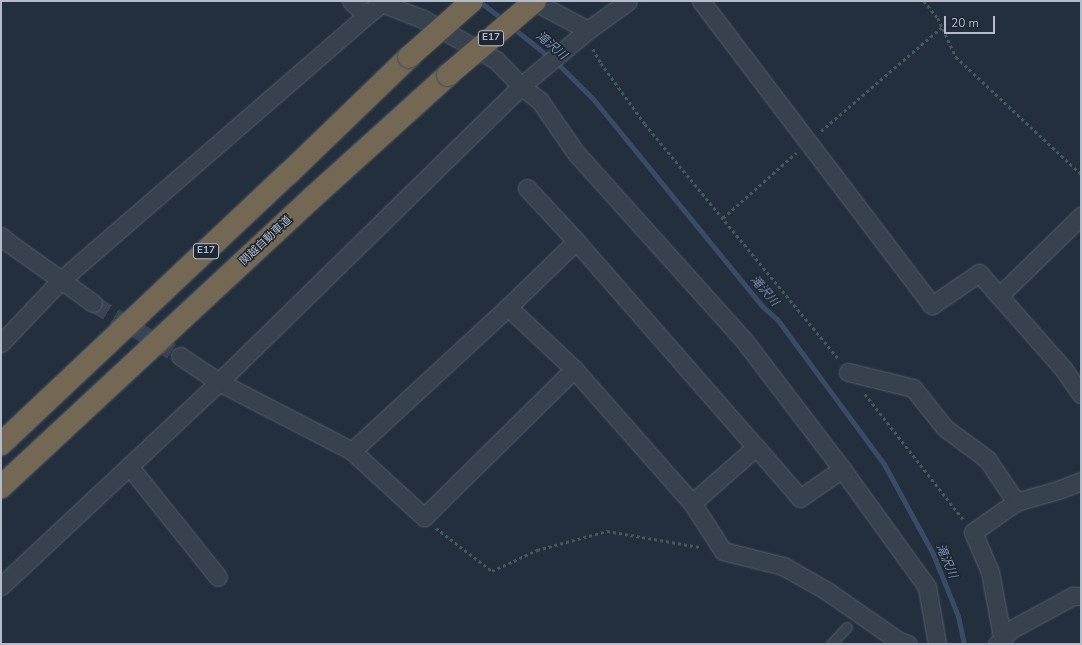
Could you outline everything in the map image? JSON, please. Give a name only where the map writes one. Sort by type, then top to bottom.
[{"type":"highway","name":"E17","points":[[1,444],[409,57],[472,1]]},
{"type":"highway","name":"関越自動車道","points":[[1,487],[312,198],[448,75],[534,1]]},
{"type":"street","points":[[351,1],[367,15]]},
{"type":"street","points":[[534,1],[588,30]]},
{"type":"street","points":[[1,586],[219,382],[521,86],[588,30],[628,1]]},
{"type":"street","points":[[701,1],[932,305],[979,273],[1062,367],[1081,394]]},
{"type":"street","points":[[1,343],[61,280],[382,3],[423,19],[496,60],[521,86],[540,101],[576,153],[743,339],[842,469],[927,587],[937,644]]},
{"type":"street","points":[[527,188],[576,241],[800,498],[842,469]]},
{"type":"street","points":[[999,296],[1081,216]]},
{"type":"street","points":[[1,236],[93,303]]},
{"type":"street","points":[[352,451],[508,307],[576,241]]},
{"type":"street","points":[[508,307],[574,369],[692,503],[723,551],[783,566],[827,591],[899,641],[908,644]]},
{"type":"street","points":[[180,356],[219,382],[352,451],[424,517],[574,369]]},
{"type":"street","points":[[848,372],[912,388],[945,428],[987,459],[1016,502]]},
{"type":"street","points":[[692,503],[756,447]]},
{"type":"street","points":[[129,466],[218,577]]},
{"type":"street","points":[[1001,642],[990,572],[973,532],[1016,502],[1058,490],[1081,481]]},
{"type":"street","points":[[1001,642],[1010,630],[1073,596],[1081,596]]},
{"type":"lane","points":[[831,644],[847,627]]},
{"type":"path","points":[[924,1],[938,18],[956,57],[1081,174]]},
{"type":"path","points":[[723,218],[808,142],[942,27]]},
{"type":"path","points":[[588,30],[593,49],[645,124],[848,372],[973,532]]},
{"type":"path","points":[[424,517],[492,571],[537,550],[607,531],[723,551]]},
{"type":"waterway","name":"滝沢川","points":[[479,1],[503,20]]},
{"type":"waterway","name":"滝沢川","points":[[513,28],[558,64],[594,100],[763,307],[777,319],[884,464],[933,554],[958,616],[964,644]]},
{"type":"tunnel","points":[[93,303],[180,356]]}]
